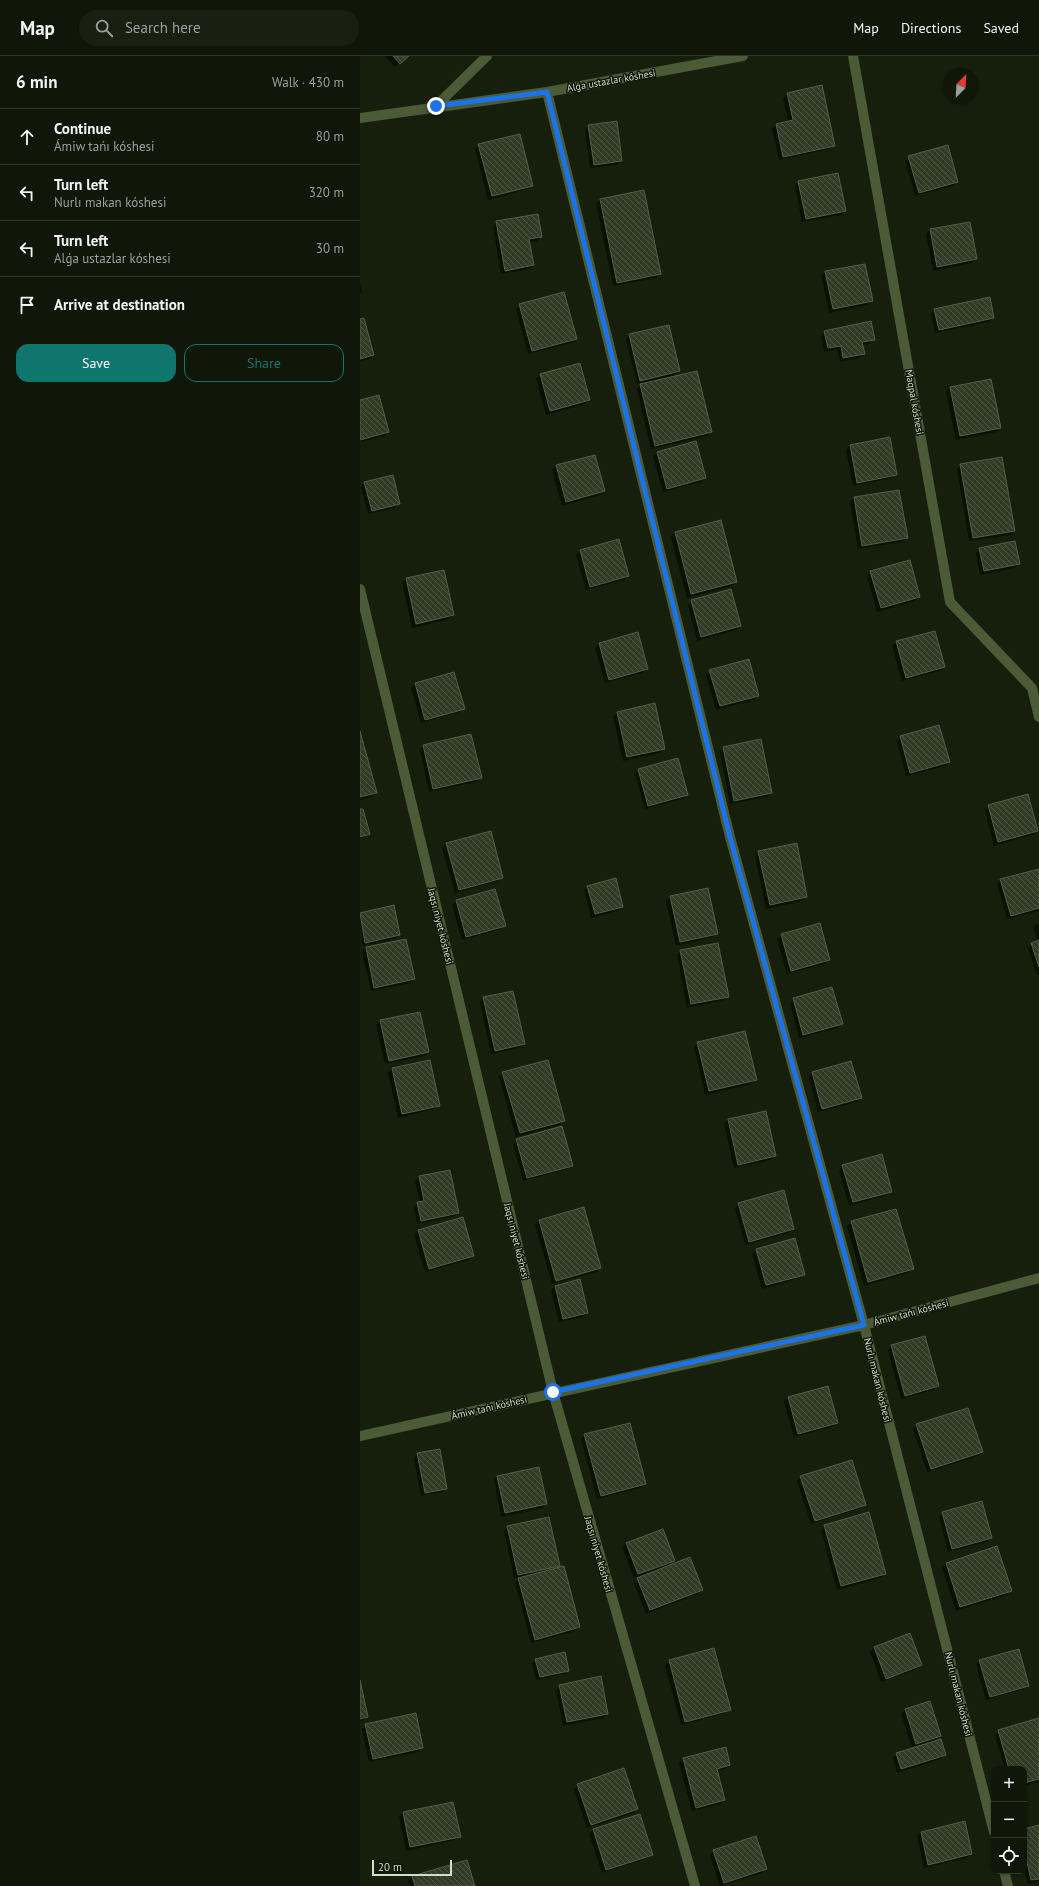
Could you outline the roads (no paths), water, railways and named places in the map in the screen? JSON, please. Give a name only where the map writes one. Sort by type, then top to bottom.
[{"type":"street","points":[[436,106],[487,56]]},
{"type":"street","name":"Alǵa ustazlar kóshesi","points":[[360,118],[436,106],[547,92],[743,56]]},
{"type":"street","name":"Maqpal kóshesi","points":[[853,56],[950,602],[1032,688],[1039,716]]},
{"type":"street","name":"Nurlı makan kóshesi","points":[[547,92],[730,837],[864,1325],[991,1820]]},
{"type":"street","name":"Jaqsı niyet kóshesi","points":[[360,589],[553,1392],[694,1886]]},
{"type":"street","name":"Ámiw tańı kóshesi","points":[[360,1436],[553,1392],[864,1325],[1039,1278]]},
{"type":"street","points":[[1005,1874],[1008,1886]]}]
